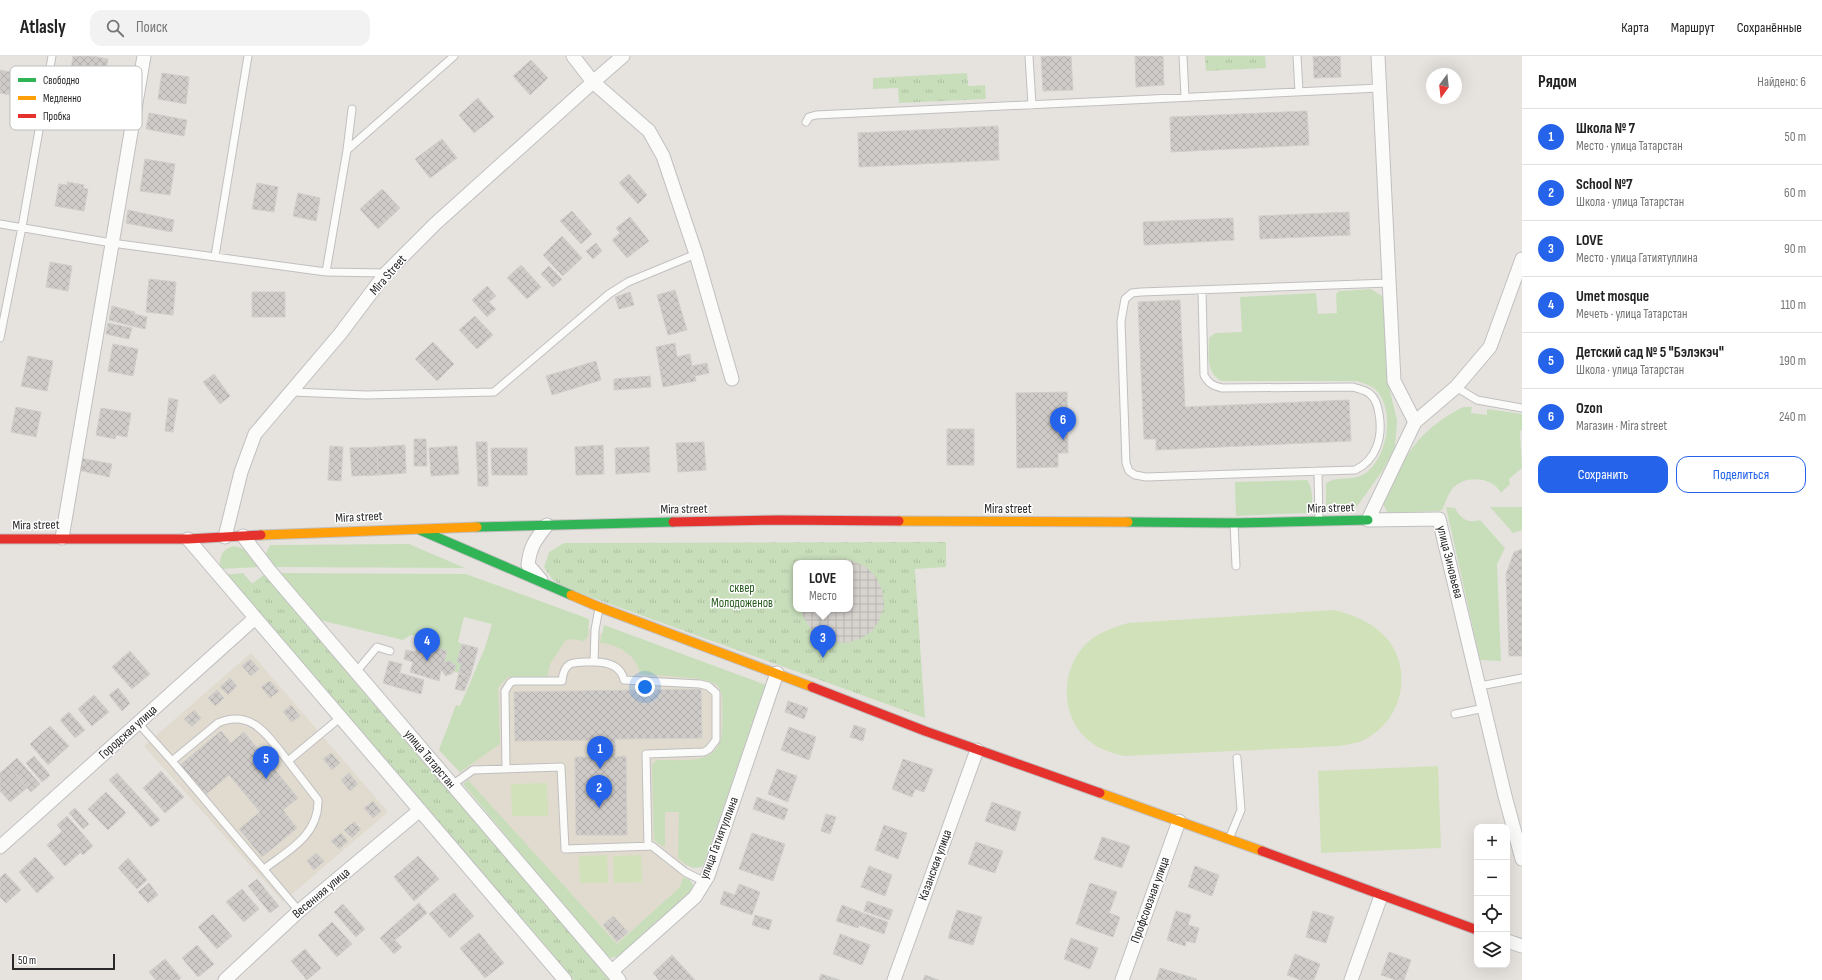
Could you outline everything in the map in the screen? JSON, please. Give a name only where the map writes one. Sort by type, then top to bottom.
[{"type":"street","points":[[142,68],[144,56]]},
{"type":"street","points":[[573,56],[593,82],[649,131],[656,142],[673,183],[696,254],[732,379]]},
{"type":"street","name":"Mira Street","points":[[226,537],[241,472],[255,434],[340,334],[386,273],[435,224],[623,56]]},
{"type":"street","points":[[1378,56],[1394,381],[1415,422]]},
{"type":"street","points":[[62,538],[131,130]]},
{"type":"street","points":[[1368,520],[1415,422],[1456,387],[1490,347],[1522,259]]},
{"type":"street","name":"улица Зиновьева","points":[[1368,520],[1439,519],[1505,796],[1522,859]]},
{"type":"street","name":"Mira street","points":[[0,539],[188,539],[414,528],[778,520],[1234,523],[1368,520]]},
{"type":"street","points":[[545,584],[528,565],[529,551],[536,539],[548,525]]},
{"type":"street","points":[[414,528],[599,608],[777,673],[976,750],[1179,821],[1474,929]]},
{"type":"street","name":"улица Татарстан","points":[[243,536],[269,570],[615,976]]},
{"type":"street","points":[[188,539],[565,980]]},
{"type":"street","name":"Городская улица","points":[[0,847],[255,618]]},
{"type":"street","name":"улица Гатиятуллина","points":[[615,976],[695,897],[705,882],[777,673]]},
{"type":"street","name":"Казанская улица","points":[[894,980],[976,750]]},
{"type":"street","name":"Весенняя улица","points":[[224,980],[299,911],[420,810]]},
{"type":"street","name":"Профсоюзная улица","points":[[1122,980],[1179,821]]},
{"type":"street","points":[[1351,980],[1381,896]]},
{"type":"street","points":[[1510,942],[1522,946]]},
{"type":"lane","points":[[50,66],[52,56]]},
{"type":"lane","points":[[215,256],[248,56]]},
{"type":"lane","points":[[347,150],[454,56]]},
{"type":"lane","points":[[1029,56],[1032,105]]},
{"type":"lane","points":[[1183,56],[1185,97]]},
{"type":"lane","points":[[1297,56],[1299,92]]},
{"type":"lane","points":[[806,122],[809,117],[816,115],[1379,88]]},
{"type":"lane","points":[[326,272],[347,150],[352,109]]},
{"type":"lane","points":[[0,338],[22,228],[39,130]]},
{"type":"lane","points":[[0,224],[112,243],[326,272],[386,273]]},
{"type":"lane","points":[[292,392],[366,395],[494,392],[608,294],[628,282],[696,254]]},
{"type":"lane","points":[[1202,290],[1204,375],[1211,385],[1222,388],[1353,387],[1369,393],[1373,397],[1378,409],[1380,432],[1378,444],[1373,455],[1363,467],[1356,470],[1146,477],[1135,475],[1129,471],[1126,454],[1122,321],[1125,299],[1132,293],[1202,290],[1389,283]]},
{"type":"lane","points":[[1456,387],[1477,400],[1522,408]]},
{"type":"lane","points":[[1318,471],[1320,522]]},
{"type":"lane","points":[[1234,523],[1236,566]]},
{"type":"lane","points":[[594,662],[595,630],[599,608]]},
{"type":"lane","points":[[356,672],[377,647],[390,651]]},
{"type":"lane","points":[[506,769],[504,691],[513,681],[562,681],[563,671],[567,665],[572,663],[604,662],[617,668],[624,680],[700,684],[708,686],[716,693],[716,740],[709,749],[704,752],[646,754],[648,846]]},
{"type":"lane","points":[[1480,686],[1522,678]]},
{"type":"lane","points":[[1455,714],[1485,708]]},
{"type":"lane","points":[[288,761],[341,717]]},
{"type":"lane","points":[[172,761],[218,723],[225,720],[237,719],[256,724],[288,761],[318,800],[316,820],[310,831],[302,839],[264,869]]},
{"type":"lane","points":[[138,723],[299,911]]},
{"type":"lane","points":[[1229,840],[1241,810],[1237,758]]},
{"type":"lane","points":[[452,784],[473,770],[561,768],[565,849],[652,846],[686,872],[705,882]]},
{"type":"shaded area","points":[[853,561],[866,567],[876,577],[882,590],[884,605],[880,619],[872,631],[860,639],[846,643],[831,642],[819,636],[810,628],[802,612],[853,612]]},
{"type":"shaded area","points":[[492,624],[588,628],[744,688],[680,887],[617,944],[439,750],[456,705],[460,706],[485,648]]},
{"type":"shaded area","points":[[251,653],[388,812],[283,902],[144,746]]},
{"type":"green space","points":[[1205,56],[1265,56],[1266,68],[1206,71]]},
{"type":"green space","points":[[967,73],[968,86],[985,85],[986,99],[899,103],[898,88],[873,89],[873,78]]},
{"type":"green space","points":[[1371,289],[1382,296],[1384,301],[1387,379],[1397,420],[1395,447],[1383,470],[1358,505],[1350,512],[1331,513],[1327,511],[1326,507],[1326,483],[1336,479],[1352,478],[1362,475],[1367,472],[1380,455],[1384,444],[1387,420],[1386,409],[1376,390],[1369,385],[1356,381],[1221,381],[1212,372],[1210,367],[1209,338],[1215,333],[1242,332],[1240,297],[1316,293],[1318,314],[1337,313],[1336,294],[1339,291]]},
{"type":"green space","points":[[1463,407],[1472,407],[1471,413],[1487,415],[1487,409],[1522,414],[1522,430],[1520,431],[1522,468],[1509,479],[1510,484],[1501,493],[1492,484],[1486,481],[1472,479],[1459,483],[1452,489],[1442,510],[1388,513],[1384,506],[1384,500],[1406,457],[1423,435],[1434,425]]},
{"type":"green space","points":[[1307,480],[1311,487],[1312,496],[1312,506],[1309,513],[1236,516],[1235,482]]},
{"type":"green space","points":[[1446,507],[1455,508],[1459,515],[1468,521],[1480,520],[1505,548],[1497,564],[1501,661],[1480,660]]},
{"type":"green space","points":[[1490,507],[1522,507],[1522,530],[1513,533]]},
{"type":"green space","name":"сквер Молодоженов","points":[[946,542],[946,567],[915,569],[925,718],[563,587],[552,579],[544,567],[549,552],[564,543]]},
{"type":"green space","points":[[409,544],[465,568],[272,567],[265,555],[270,545]]},
{"type":"green space","points":[[234,546],[244,549],[260,567],[220,569],[222,554],[226,549]]},
{"type":"green space","points":[[243,573],[289,626],[289,634],[223,575]]},
{"type":"green space","points":[[279,573],[466,574],[589,619],[588,636],[584,641],[570,639],[565,641],[550,664],[547,677],[508,677],[500,685],[498,689],[500,744],[460,772],[439,750],[456,705],[460,706],[485,648],[492,624],[464,617],[458,642],[462,644],[457,662],[461,664],[459,673],[454,672],[456,666],[450,661],[444,662],[447,651],[419,642],[420,637],[411,635],[403,640],[315,619]]},
{"type":"green space","points":[[265,574],[615,980],[574,980],[240,593]]},
{"type":"green space","points":[[1334,610],[1364,621],[1384,635],[1396,653],[1400,666],[1400,694],[1396,706],[1380,729],[1362,741],[1340,746],[1124,756],[1114,754],[1096,746],[1088,740],[1079,731],[1068,708],[1067,682],[1070,670],[1076,658],[1088,642],[1110,629],[1128,623]]},
{"type":"green space","points":[[604,625],[766,685],[703,866],[692,868],[678,858],[679,812],[665,812],[665,846],[662,846],[654,840],[652,765],[657,760],[693,760],[702,758],[716,749],[720,741],[722,730],[721,691],[717,685],[702,680],[640,674],[635,662],[626,652],[613,645],[600,643]]},
{"type":"green space","points":[[1438,766],[1441,848],[1321,853],[1318,771]]},
{"type":"green space","points":[[468,780],[617,944],[680,887],[683,877],[689,879],[693,884],[692,892],[621,956],[610,958],[598,947],[463,784]]},
{"type":"green space","points":[[547,783],[548,816],[512,816],[511,784]]},
{"type":"green space","points":[[607,855],[608,883],[580,883],[579,856]]},
{"type":"green space","points":[[641,855],[642,882],[614,883],[613,856]]},
{"type":"building","points":[[73,56],[92,56],[108,59],[107,66],[71,66]]},
{"type":"building","points":[[1041,56],[1071,56],[1073,90],[1043,91]]},
{"type":"building","points":[[1135,56],[1163,56],[1164,85],[1136,87]]},
{"type":"building","points":[[1313,56],[1340,56],[1341,77],[1314,78]]},
{"type":"building","points":[[531,60],[548,78],[530,95],[513,76]]},
{"type":"building","points":[[0,70],[10,72],[10,95],[0,93]]},
{"type":"building","points":[[162,73],[189,77],[186,104],[158,99]]},
{"type":"building","points":[[478,98],[494,117],[474,133],[459,115]]},
{"type":"building","points":[[1307,111],[1309,145],[1171,152],[1170,117]]},
{"type":"building","points":[[149,113],[187,120],[184,136],[146,129]]},
{"type":"building","points":[[998,126],[999,160],[859,167],[858,133]]},
{"type":"building","points":[[442,139],[457,158],[430,178],[415,159]]},
{"type":"building","points":[[145,159],[175,164],[170,195],[140,191]]},
{"type":"building","points":[[629,174],[647,195],[638,204],[619,183]]},
{"type":"building","points":[[67,182],[84,185],[83,188],[88,189],[84,211],[55,206],[59,184],[67,185]]},
{"type":"building","points":[[257,183],[278,187],[274,212],[252,209]]},
{"type":"building","points":[[382,189],[400,208],[378,229],[360,209]]},
{"type":"building","points":[[298,193],[320,198],[316,221],[293,216]]},
{"type":"building","points":[[128,210],[174,220],[172,232],[126,223]]},
{"type":"building","points":[[572,211],[592,234],[581,244],[560,221]]},
{"type":"building","points":[[1349,212],[1350,235],[1260,239],[1259,216]]},
{"type":"building","points":[[630,217],[649,241],[627,258],[612,240],[620,233],[616,228]]},
{"type":"building","points":[[1233,218],[1234,240],[1144,245],[1143,222]]},
{"type":"building","points":[[562,236],[582,258],[563,276],[543,255]]},
{"type":"building","points":[[596,243],[602,251],[593,259],[586,251]]},
{"type":"building","points":[[50,262],[72,266],[68,291],[46,287]]},
{"type":"building","points":[[521,265],[541,287],[527,299],[507,278]]},
{"type":"building","points":[[549,266],[562,279],[553,287],[541,274]]},
{"type":"building","points":[[149,279],[176,282],[173,315],[146,312]]},
{"type":"building","points":[[487,286],[496,296],[489,302],[496,309],[487,317],[472,300]]},
{"type":"building","points":[[675,290],[687,330],[668,335],[657,295]]},
{"type":"building","points":[[252,292],[285,292],[285,317],[252,317]]},
{"type":"building","points":[[630,292],[634,305],[619,309],[615,297]]},
{"type":"building","points":[[1180,300],[1185,407],[1349,400],[1351,441],[1156,450],[1156,439],[1144,439],[1138,302]]},
{"type":"building","points":[[112,306],[135,312],[132,326],[109,320]]},
{"type":"building","points":[[134,314],[147,317],[145,329],[132,326]]},
{"type":"building","points":[[475,316],[493,335],[477,349],[459,330]]},
{"type":"building","points":[[108,323],[132,328],[129,339],[106,334]]},
{"type":"building","points":[[433,342],[454,364],[437,381],[415,359]]},
{"type":"building","points":[[675,343],[677,357],[690,354],[692,366],[707,363],[709,373],[695,376],[696,381],[663,387],[656,347]]},
{"type":"building","points":[[113,344],[138,349],[133,376],[108,371]]},
{"type":"building","points":[[28,356],[53,361],[47,391],[21,386]]},
{"type":"building","points":[[596,361],[601,380],[552,395],[546,376]]},
{"type":"building","points":[[214,374],[230,396],[220,404],[203,382]]},
{"type":"building","points":[[650,376],[651,387],[614,390],[614,379]]},
{"type":"building","points":[[1067,392],[1068,453],[1058,453],[1058,467],[1017,468],[1016,393]]},
{"type":"building","points":[[169,398],[178,400],[173,432],[165,431]]},
{"type":"building","points":[[16,407],[41,412],[36,437],[11,432]]},
{"type":"building","points":[[101,408],[131,413],[127,437],[116,435],[115,439],[96,435]]},
{"type":"building","points":[[947,429],[974,429],[974,465],[947,465]]},
{"type":"building","points":[[414,439],[426,439],[427,466],[414,466]]},
{"type":"building","points":[[476,442],[487,442],[488,486],[478,486]]},
{"type":"building","points":[[704,442],[706,470],[678,472],[676,443]]},
{"type":"building","points":[[405,445],[406,473],[378,475],[377,447]]},
{"type":"building","points":[[603,445],[604,474],[576,475],[575,447]]},
{"type":"building","points":[[330,446],[343,447],[341,481],[328,480]]},
{"type":"building","points":[[457,446],[459,474],[431,476],[429,448]]},
{"type":"building","points":[[377,447],[378,475],[352,476],[350,448]]},
{"type":"building","points":[[649,447],[650,472],[616,474],[615,448]]},
{"type":"building","points":[[491,448],[527,448],[527,475],[492,475]]},
{"type":"building","points":[[80,458],[112,464],[109,477],[78,470]]},
{"type":"building","points":[[1522,549],[1522,656],[1509,656],[1506,574],[1514,552]]},
{"type":"building","points":[[418,642],[447,651],[444,662],[450,661],[456,666],[453,673],[446,676],[441,670],[439,681],[410,672],[413,662],[404,659],[406,650],[416,652]]},
{"type":"building","points":[[462,644],[478,648],[470,677],[459,673],[461,664],[457,662]]},
{"type":"building","points":[[130,651],[150,674],[132,689],[112,667]]},
{"type":"building","points":[[250,659],[259,669],[251,676],[242,666]]},
{"type":"building","points":[[389,661],[402,664],[396,687],[383,683]]},
{"type":"building","points":[[400,673],[424,680],[421,694],[396,687]]},
{"type":"building","points":[[459,673],[470,677],[464,691],[455,689]]},
{"type":"building","points":[[230,678],[237,686],[228,695],[220,687]]},
{"type":"building","points":[[270,681],[279,691],[270,698],[261,687]]},
{"type":"building","points":[[118,688],[130,703],[122,711],[109,695]]},
{"type":"building","points":[[701,689],[702,738],[615,739],[615,757],[626,756],[627,835],[576,835],[575,757],[591,757],[591,740],[515,741],[514,692]]},
{"type":"building","points":[[217,690],[224,698],[215,706],[208,698]]},
{"type":"building","points":[[94,695],[109,712],[92,726],[78,709]]},
{"type":"building","points":[[788,701],[808,708],[804,719],[785,712]]},
{"type":"building","points":[[291,705],[300,716],[292,722],[283,712]]},
{"type":"building","points":[[194,710],[201,718],[192,727],[184,719]]},
{"type":"building","points":[[69,712],[85,730],[75,738],[60,720]]},
{"type":"building","points":[[854,725],[866,729],[863,741],[850,737]]},
{"type":"building","points":[[50,726],[69,746],[48,765],[30,744]]},
{"type":"building","points":[[789,727],[816,737],[809,760],[781,750]]},
{"type":"building","points":[[221,731],[231,743],[244,732],[298,798],[283,810],[297,828],[262,857],[239,829],[260,812],[229,775],[205,795],[180,765]]},
{"type":"building","points":[[331,753],[340,763],[332,770],[323,759]]},
{"type":"building","points":[[34,756],[50,775],[42,782],[26,763]]},
{"type":"building","points":[[17,758],[40,784],[31,792],[8,766]]},
{"type":"building","points":[[903,759],[933,769],[924,792],[915,789],[912,797],[892,789]]},
{"type":"building","points":[[8,766],[27,788],[10,802],[0,791],[0,773]]},
{"type":"building","points":[[777,769],[797,776],[788,802],[768,794]]},
{"type":"building","points":[[161,771],[184,797],[165,813],[143,788]]},
{"type":"building","points":[[117,773],[160,820],[151,827],[109,780]]},
{"type":"building","points":[[349,773],[358,784],[350,791],[341,780]]},
{"type":"building","points":[[106,792],[126,813],[108,830],[88,809]]},
{"type":"building","points":[[757,797],[788,809],[784,820],[753,809]]},
{"type":"building","points":[[373,801],[381,811],[373,818],[364,808]]},
{"type":"building","points":[[992,802],[1021,812],[1015,831],[985,821]]},
{"type":"building","points":[[75,808],[89,824],[83,829],[69,813]]},
{"type":"building","points":[[826,814],[836,817],[830,834],[821,831]]},
{"type":"building","points":[[67,816],[93,846],[83,855],[57,825]]},
{"type":"building","points":[[354,822],[361,829],[352,838],[344,830]]},
{"type":"building","points":[[884,825],[907,833],[898,859],[875,850]]},
{"type":"building","points":[[62,831],[81,852],[65,866],[47,845]]},
{"type":"building","points":[[341,833],[348,841],[339,849],[331,841]]},
{"type":"building","points":[[752,833],[785,844],[773,881],[739,869]]},
{"type":"building","points":[[1102,837],[1130,846],[1122,868],[1094,859]]},
{"type":"building","points":[[976,842],[1003,851],[995,873],[968,864]]},
{"type":"building","points":[[316,853],[324,861],[314,870],[307,861]]},
{"type":"building","points":[[418,856],[439,879],[414,901],[394,877]]},
{"type":"building","points":[[35,857],[54,878],[37,893],[19,872]]},
{"type":"building","points":[[128,858],[147,880],[137,889],[118,868]]},
{"type":"building","points":[[869,866],[892,875],[885,896],[861,887]]},
{"type":"building","points":[[1195,866],[1219,875],[1212,896],[1188,887]]},
{"type":"building","points":[[5,873],[21,890],[6,903],[0,897],[0,878]]},
{"type":"building","points":[[257,879],[279,906],[270,913],[248,886]]},
{"type":"building","points":[[149,883],[158,895],[148,903],[138,892]]},
{"type":"building","points":[[1090,883],[1117,892],[1109,913],[1120,917],[1113,937],[1076,924]]},
{"type":"building","points":[[739,884],[760,892],[752,915],[720,904],[724,891],[735,895]]},
{"type":"building","points":[[242,889],[259,909],[244,922],[226,902]]},
{"type":"building","points":[[454,893],[474,916],[450,938],[429,914]]},
{"type":"building","points":[[867,901],[893,910],[889,920],[864,911]]},
{"type":"building","points":[[419,903],[427,913],[395,940],[402,947],[394,954],[380,938]]},
{"type":"building","points":[[343,904],[365,929],[356,937],[334,912]]},
{"type":"building","points":[[842,905],[863,913],[858,928],[836,921]]},
{"type":"building","points":[[957,910],[982,917],[973,945],[948,938]]},
{"type":"building","points":[[1176,911],[1191,915],[1188,925],[1199,928],[1195,943],[1186,941],[1185,946],[1167,940]]},
{"type":"building","points":[[1313,911],[1334,917],[1326,943],[1306,937]]},
{"type":"building","points":[[863,913],[888,922],[884,934],[859,925]]},
{"type":"building","points":[[213,914],[232,936],[217,949],[198,927]]},
{"type":"building","points":[[755,915],[772,920],[769,930],[752,925]]},
{"type":"building","points":[[613,916],[628,932],[617,942],[603,925]]},
{"type":"building","points":[[332,922],[352,944],[337,957],[318,935]]},
{"type":"building","points":[[479,933],[504,963],[485,978],[460,948]]},
{"type":"building","points":[[840,934],[870,945],[862,965],[833,954]]},
{"type":"building","points":[[1071,938],[1098,948],[1090,969],[1064,959]]},
{"type":"building","points":[[197,945],[214,964],[198,977],[182,958]]},
{"type":"building","points":[[305,949],[321,968],[307,980],[291,961]]},
{"type":"building","points":[[1389,952],[1411,960],[1404,980],[1396,980],[1381,975]]},
{"type":"building","points":[[1295,954],[1320,964],[1314,980],[1301,980],[1287,975]]},
{"type":"building","points":[[672,955],[695,980],[659,980],[653,973]]},
{"type":"building","points":[[165,959],[181,978],[179,980],[156,980],[149,972]]},
{"type":"building","points":[[1160,968],[1197,979],[1156,980]]},
{"type":"building","points":[[821,974],[840,980],[819,980]]},
{"type":"building","points":[[925,975],[939,980],[923,980]]},
{"type":"traffic: fast","points":[[1128,522],[1234,523],[1368,520]]},
{"type":"traffic: fast","points":[[477,527],[673,522]]},
{"type":"traffic: fast","points":[[420,530],[571,595]]},
{"type":"traffic: slow","points":[[899,521],[1128,522]]},
{"type":"traffic: slow","points":[[261,535],[477,527]]},
{"type":"traffic: slow","points":[[571,595],[599,607],[812,687]]},
{"type":"traffic: slow","points":[[1100,793],[1262,851]]},
{"type":"traffic: jam","points":[[673,522],[778,520],[899,521]]},
{"type":"traffic: jam","points":[[0,539],[188,539],[261,535]]},
{"type":"traffic: jam","points":[[812,687],[925,731],[1100,793]]},
{"type":"traffic: jam","points":[[1262,851],[1474,929]]},
{"type":"place","name":"Ozon","points":[[1063,440]]},
{"type":"place","name":"LOVE","points":[[823,658]]},
{"type":"place","name":"Umet mosque","points":[[427,661]]},
{"type":"place","name":"Школа № 7","points":[[600,769]]},
{"type":"place","name":"Детский сад № 5 \"Бэлэкэч\"","points":[[266,779]]},
{"type":"place","name":"School №7","points":[[599,808]]}]
